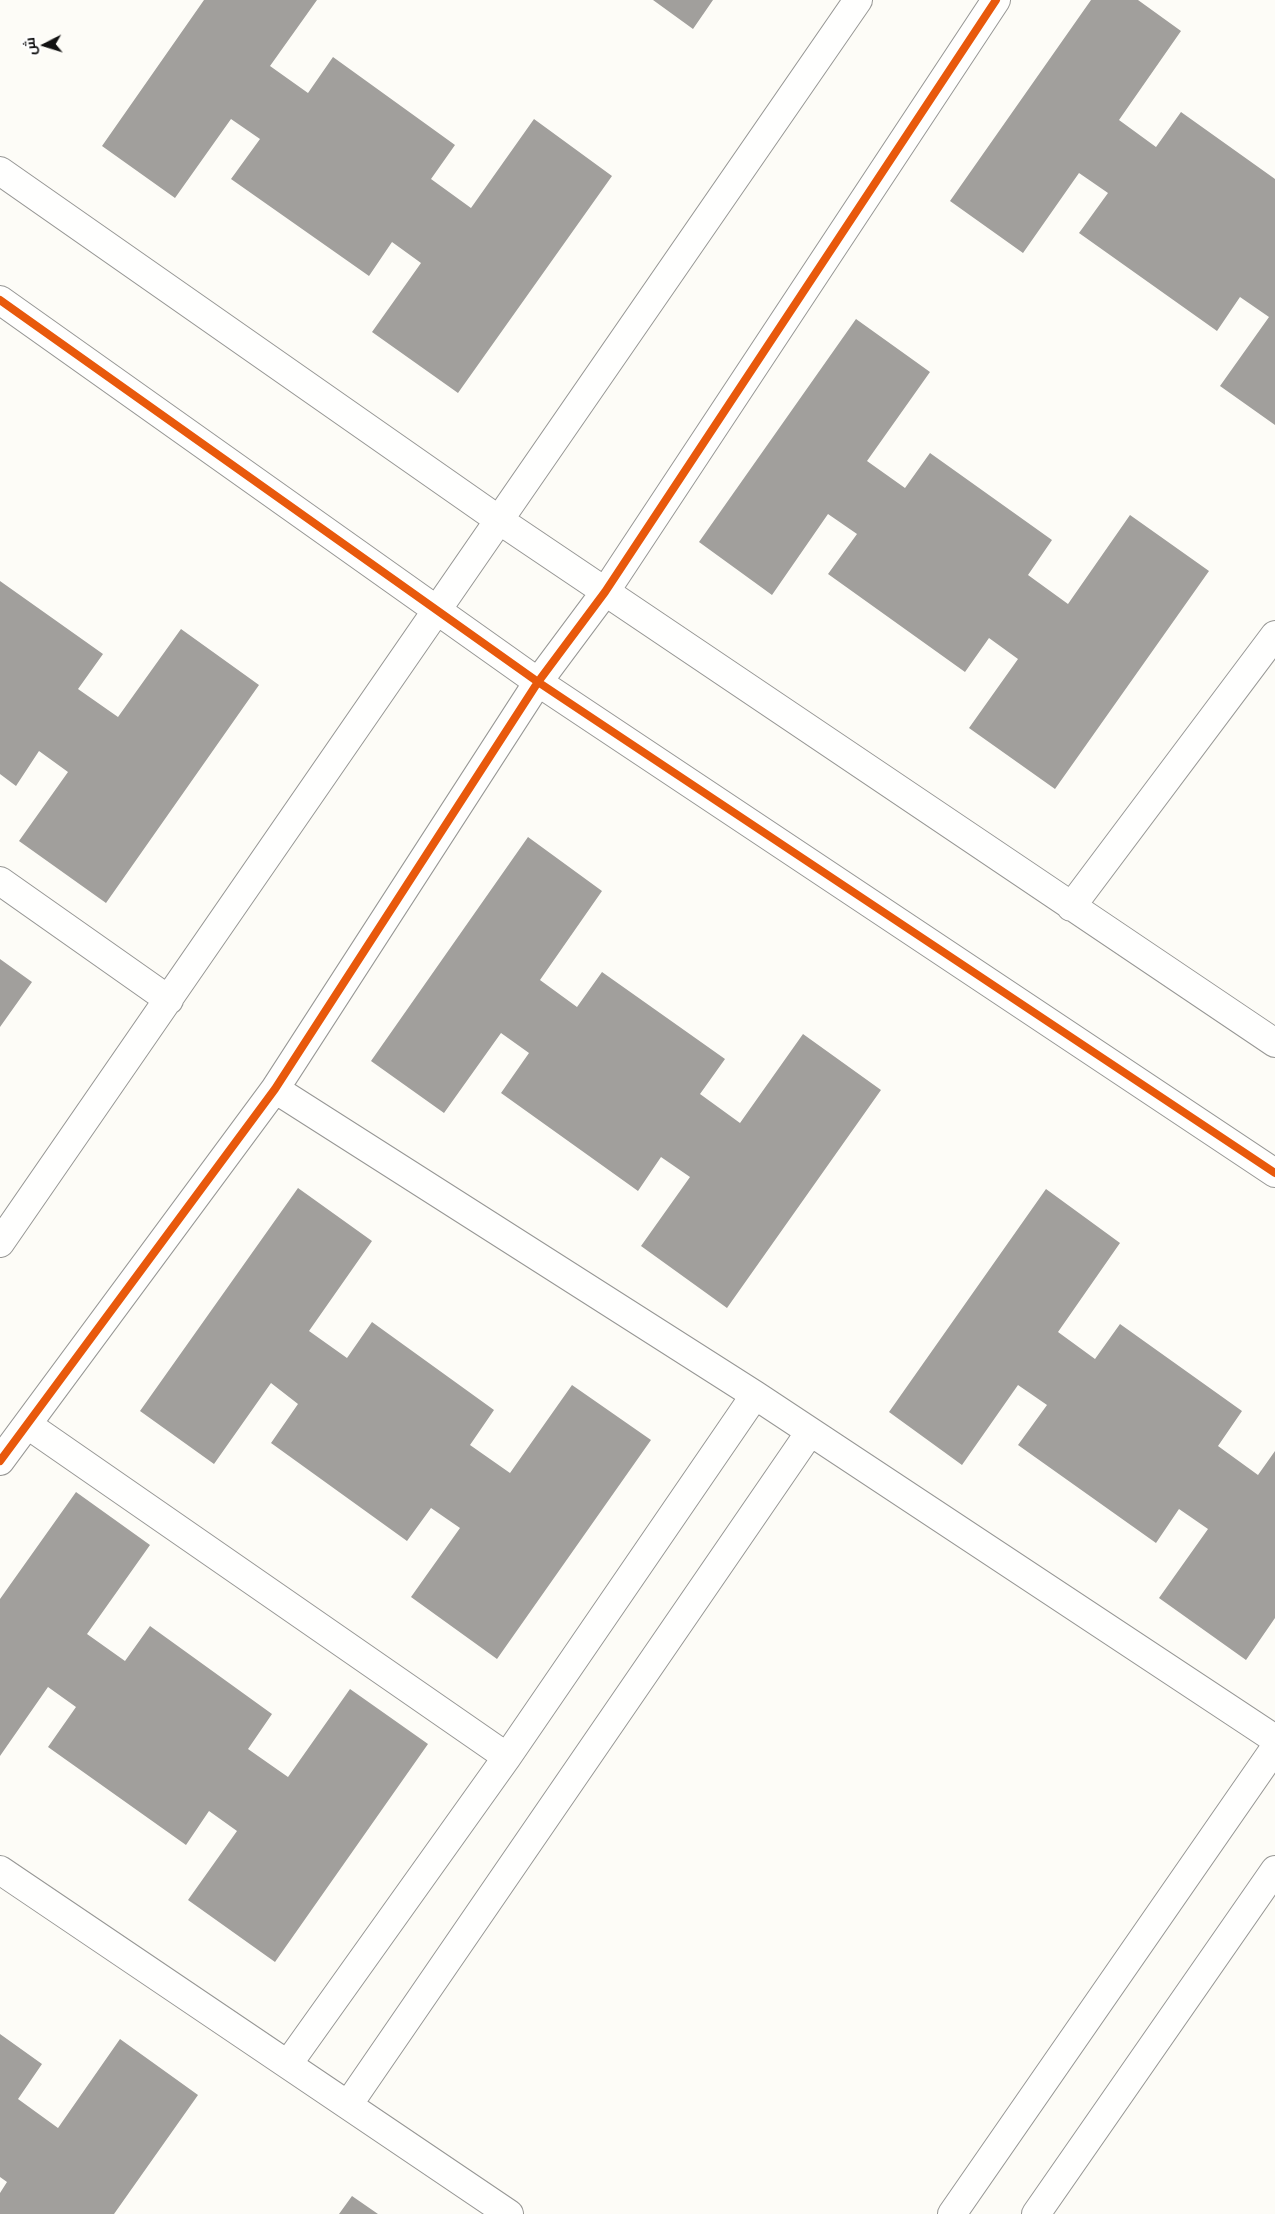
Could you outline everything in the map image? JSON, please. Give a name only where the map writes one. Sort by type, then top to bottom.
[{"type":"street","points":[[0,1244],[858,0]]},
{"type":"street","points":[[0,1461],[275,1089],[538,682],[605,592],[996,0]]},
{"type":"street","points":[[0,171],[499,520],[1275,1043]]},
{"type":"street","points":[[0,300],[438,609],[538,682],[1275,1173]]},
{"type":"street","points":[[1071,907],[1275,634]]},
{"type":"street","points":[[0,881],[168,1000]]},
{"type":"street","points":[[275,1089],[754,1395],[1275,1739]]},
{"type":"street","points":[[288,2064],[507,1757],[754,1395]]},
{"type":"street","points":[[28,1425],[507,1757]]},
{"type":"street","points":[[348,2105],[810,1432]]},
{"type":"street","points":[[952,2214],[1275,1748]]},
{"type":"street","points":[[0,1870],[509,2214]]},
{"type":"street","points":[[1036,2214],[1275,1870]]},
{"type":"building","points":[[204,0],[317,0],[270,66],[308,93],[333,57],[455,145],[431,179],[471,208],[534,119],[612,176],[458,393],[372,332],[421,263],[392,242],[369,276],[231,179],[260,139],[231,119],[175,198],[102,146]]},
{"type":"building","points":[[653,0],[713,0],[693,29]]},
{"type":"building","points":[[1091,0],[1138,0],[1181,31],[1119,120],[1156,147],[1181,112],[1275,179],[1275,425],[1220,386],[1269,317],[1240,297],[1217,331],[1079,233],[1108,193],[1079,173],[1023,253],[950,201]]},
{"type":"building","points":[[856,319],[930,372],[867,461],[905,488],[930,453],[1052,540],[1028,575],[1068,604],[1130,515],[1209,571],[1055,789],[969,728],[1018,659],[989,638],[965,672],[828,574],[857,534],[828,514],[772,595],[699,542]]},
{"type":"building","points":[[0,581],[103,654],[78,689],[118,717],[181,629],[259,685],[106,903],[19,841],[68,772],[39,751],[16,786],[0,774]]},
{"type":"building","points":[[528,837],[602,891],[540,980],[577,1007],[602,972],[725,1059],[700,1094],[740,1123],[803,1034],[881,1090],[727,1308],[641,1246],[690,1177],[661,1157],[638,1191],[501,1093],[529,1053],[501,1033],[444,1113],[371,1061]]},
{"type":"building","points":[[0,959],[32,982],[0,1027]]},
{"type":"building","points":[[298,1188],[372,1241],[309,1331],[347,1358],[372,1322],[494,1410],[470,1445],[510,1473],[572,1385],[651,1440],[497,1659],[411,1597],[460,1528],[431,1508],[407,1541],[271,1443],[298,1404],[271,1383],[214,1464],[140,1411]]},
{"type":"building","points":[[1046,1189],[1120,1243],[1058,1332],[1095,1359],[1120,1324],[1242,1411],[1218,1446],[1258,1475],[1275,1451],[1275,1618],[1246,1660],[1159,1598],[1208,1529],[1179,1509],[1156,1543],[1018,1445],[1047,1405],[1018,1385],[962,1465],[889,1412]]},
{"type":"building","points":[[76,1492],[150,1545],[87,1634],[125,1661],[150,1626],[272,1714],[248,1749],[288,1777],[350,1689],[428,1744],[275,1962],[188,1900],[237,1831],[209,1811],[186,1845],[48,1747],[76,1707],[48,1687],[0,1756],[0,1599]]},
{"type":"building","points":[[0,2034],[42,2064],[18,2099],[58,2128],[120,2039],[198,2095],[114,2214],[0,2214],[0,2193],[7,2182],[0,2177]]},
{"type":"building","points":[[352,2196],[378,2214],[339,2214]]},
{"type":"cycle path","points":[[0,1461],[275,1089],[538,682],[605,592],[996,0]]},
{"type":"cycle path","points":[[0,300],[538,682],[1275,1173]]}]
